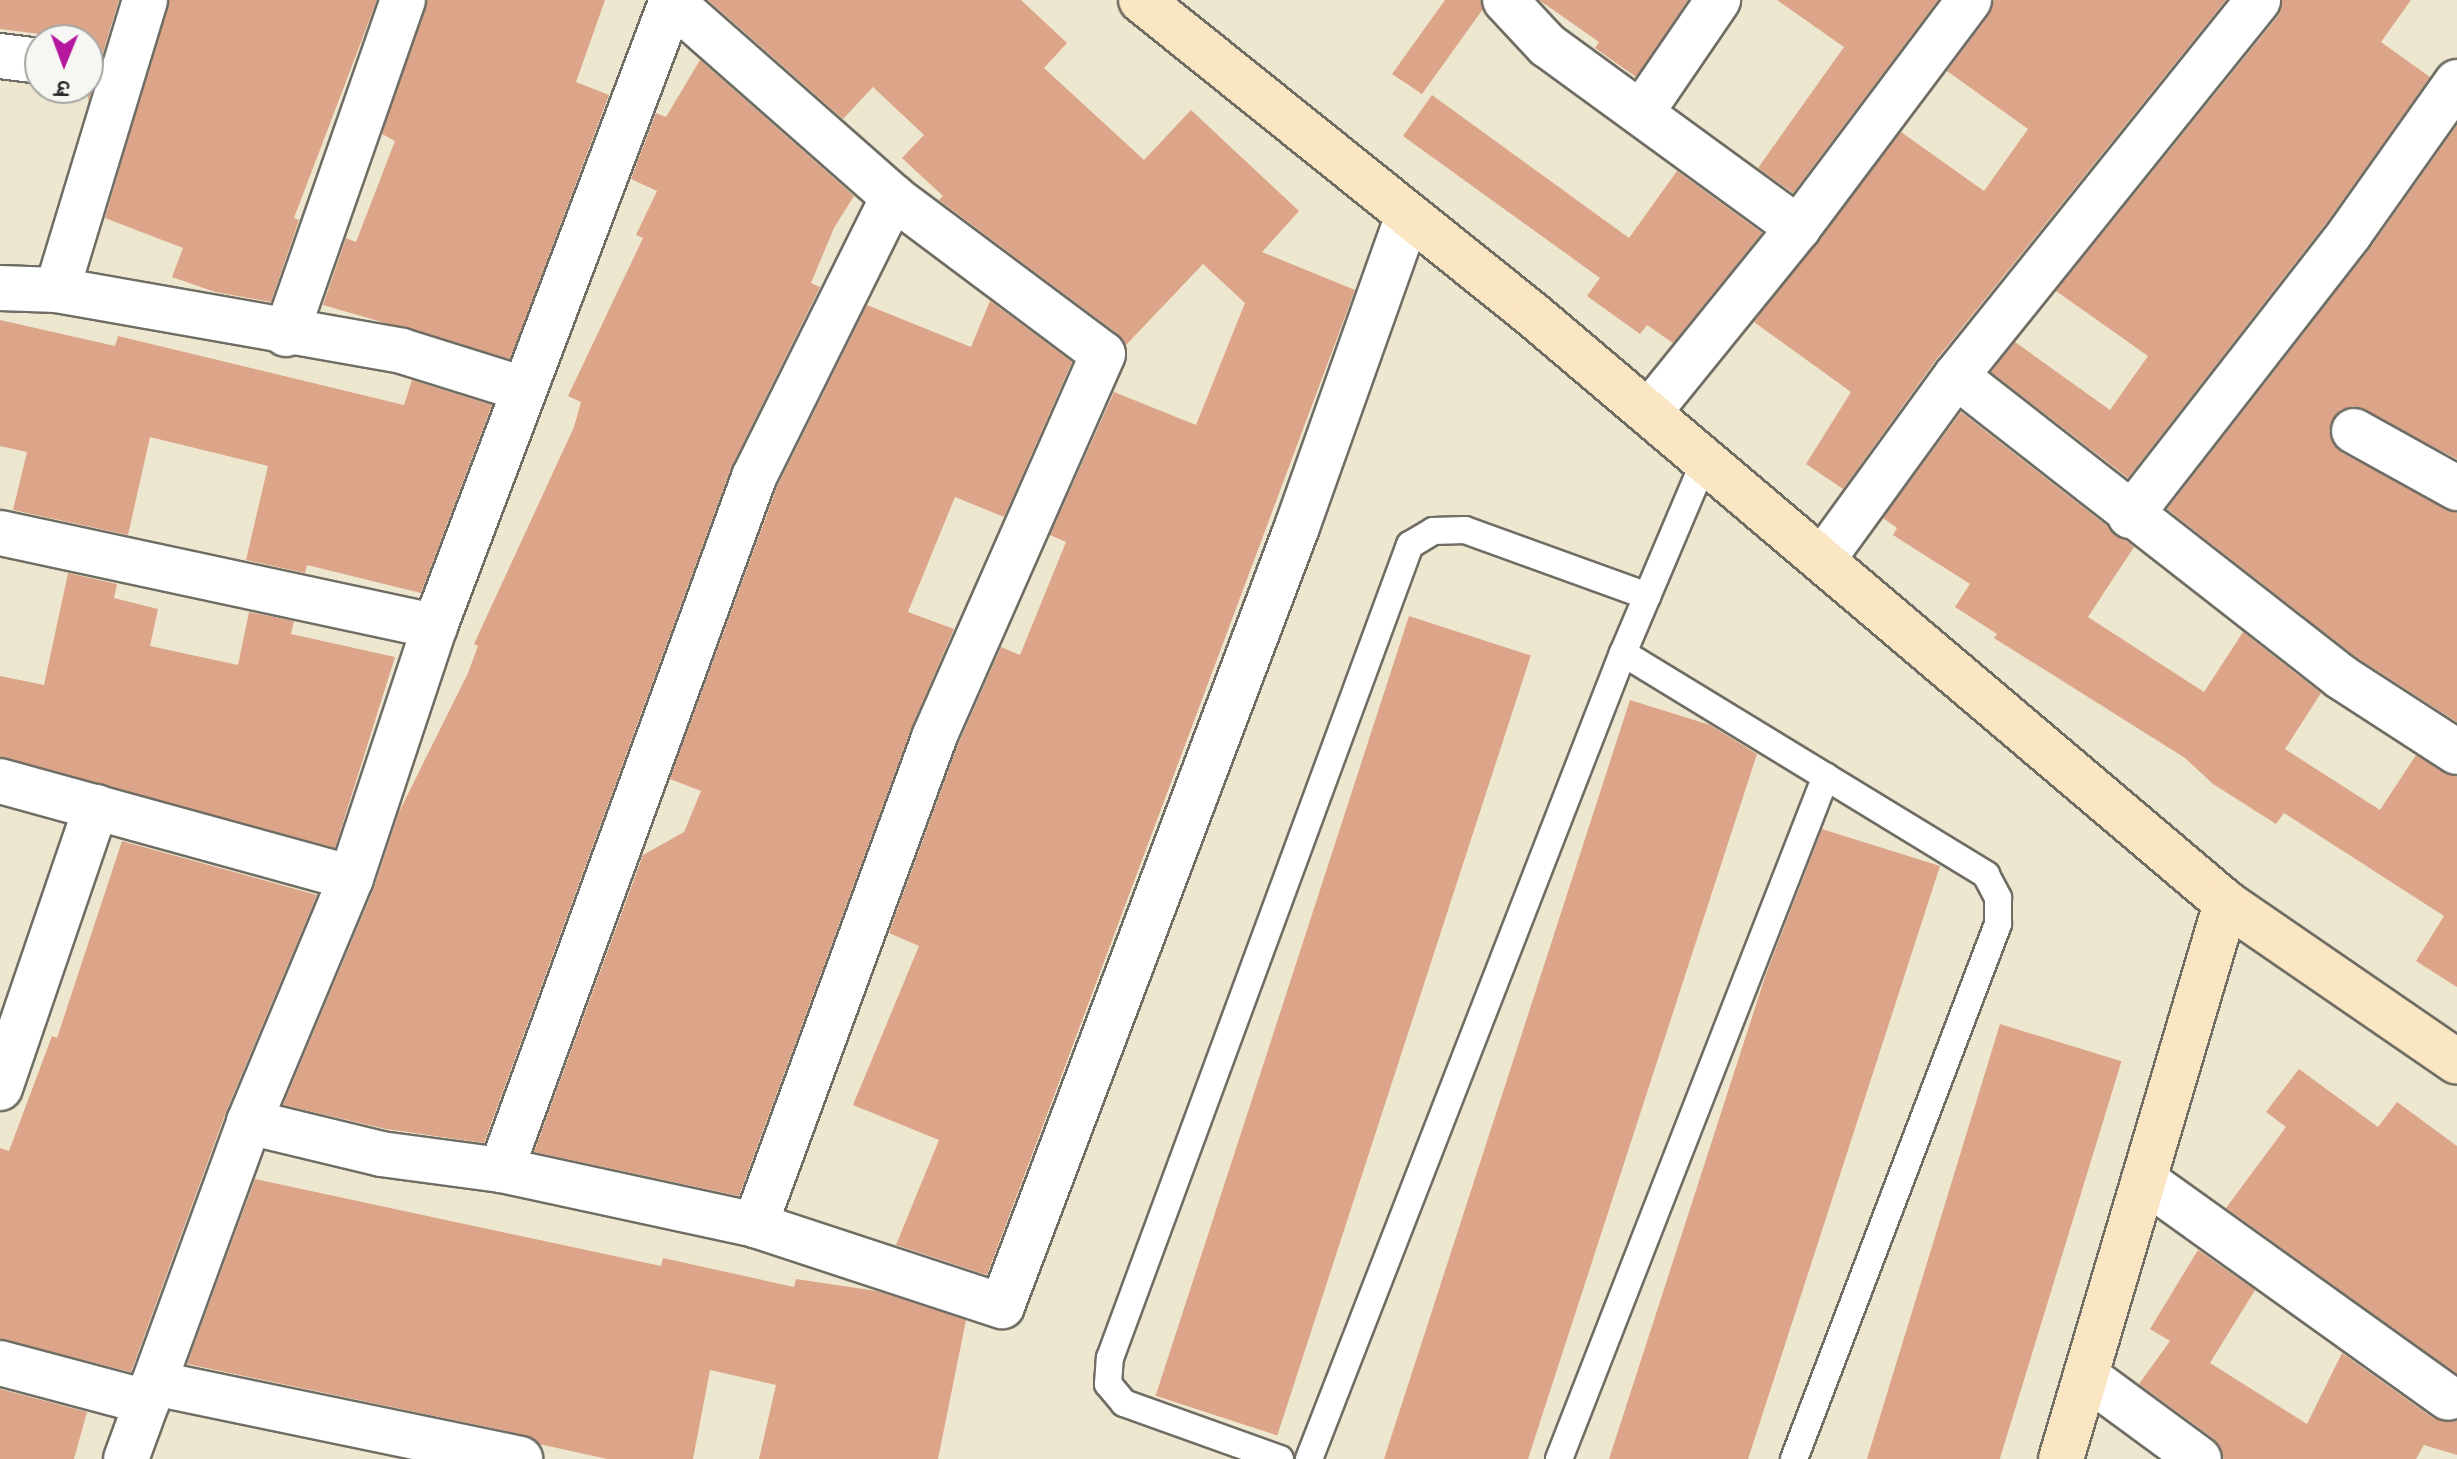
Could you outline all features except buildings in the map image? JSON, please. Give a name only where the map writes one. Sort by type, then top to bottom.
[{"type":"street","points":[[57,290],[105,71],[145,0]]},
{"type":"street","points":[[286,334],[403,0]]},
{"type":"street","points":[[1141,0],[1649,412],[2226,903],[2457,1062]]},
{"type":"street","points":[[1505,0],[1547,45],[1798,228]]},
{"type":"street","points":[[1641,113],[1718,0]]},
{"type":"street","points":[[1649,412],[1798,228],[1969,0]]},
{"type":"street","points":[[1823,559],[1956,376],[2258,0]]},
{"type":"street","points":[[126,1459],[249,1122],[351,878],[435,626],[671,1],[893,197],[1103,354],[934,738],[755,1225]]},
{"type":"street","points":[[0,56],[24,59]]},
{"type":"street","points":[[2130,516],[2377,197],[2457,82]]},
{"type":"street","points":[[501,1170],[754,477],[893,197]]},
{"type":"street","points":[[249,1122],[381,1154],[501,1170],[755,1225],[1002,1306],[1297,527],[1408,215]]},
{"type":"street","points":[[0,288],[57,290],[286,334],[402,351],[523,389]]},
{"type":"street","points":[[1956,376],[2130,516],[2341,677],[2457,752]]},
{"type":"street","points":[[2354,431],[2457,488]]},
{"type":"street","points":[[0,533],[435,626]]},
{"type":"street","points":[[0,781],[351,878]]},
{"type":"street","points":[[0,1088],[96,807]]},
{"type":"street","points":[[2061,1459],[2226,903]]},
{"type":"street","points":[[2144,1180],[2448,1398]]},
{"type":"street","points":[[0,1363],[520,1459]]},
{"type":"street","points":[[2086,1376],[2199,1459]]},
{"type":"lane","points":[[1309,1459],[1623,653],[1705,460]]},
{"type":"lane","points":[[1280,1459],[1124,1403],[1108,1384],[1110,1358],[1410,545],[1433,531],[1465,530],[1647,596]]},
{"type":"lane","points":[[1623,653],[1986,875],[1998,898],[1998,924],[1794,1459]]},
{"type":"lane","points":[[1559,1459],[1826,776]]}]
